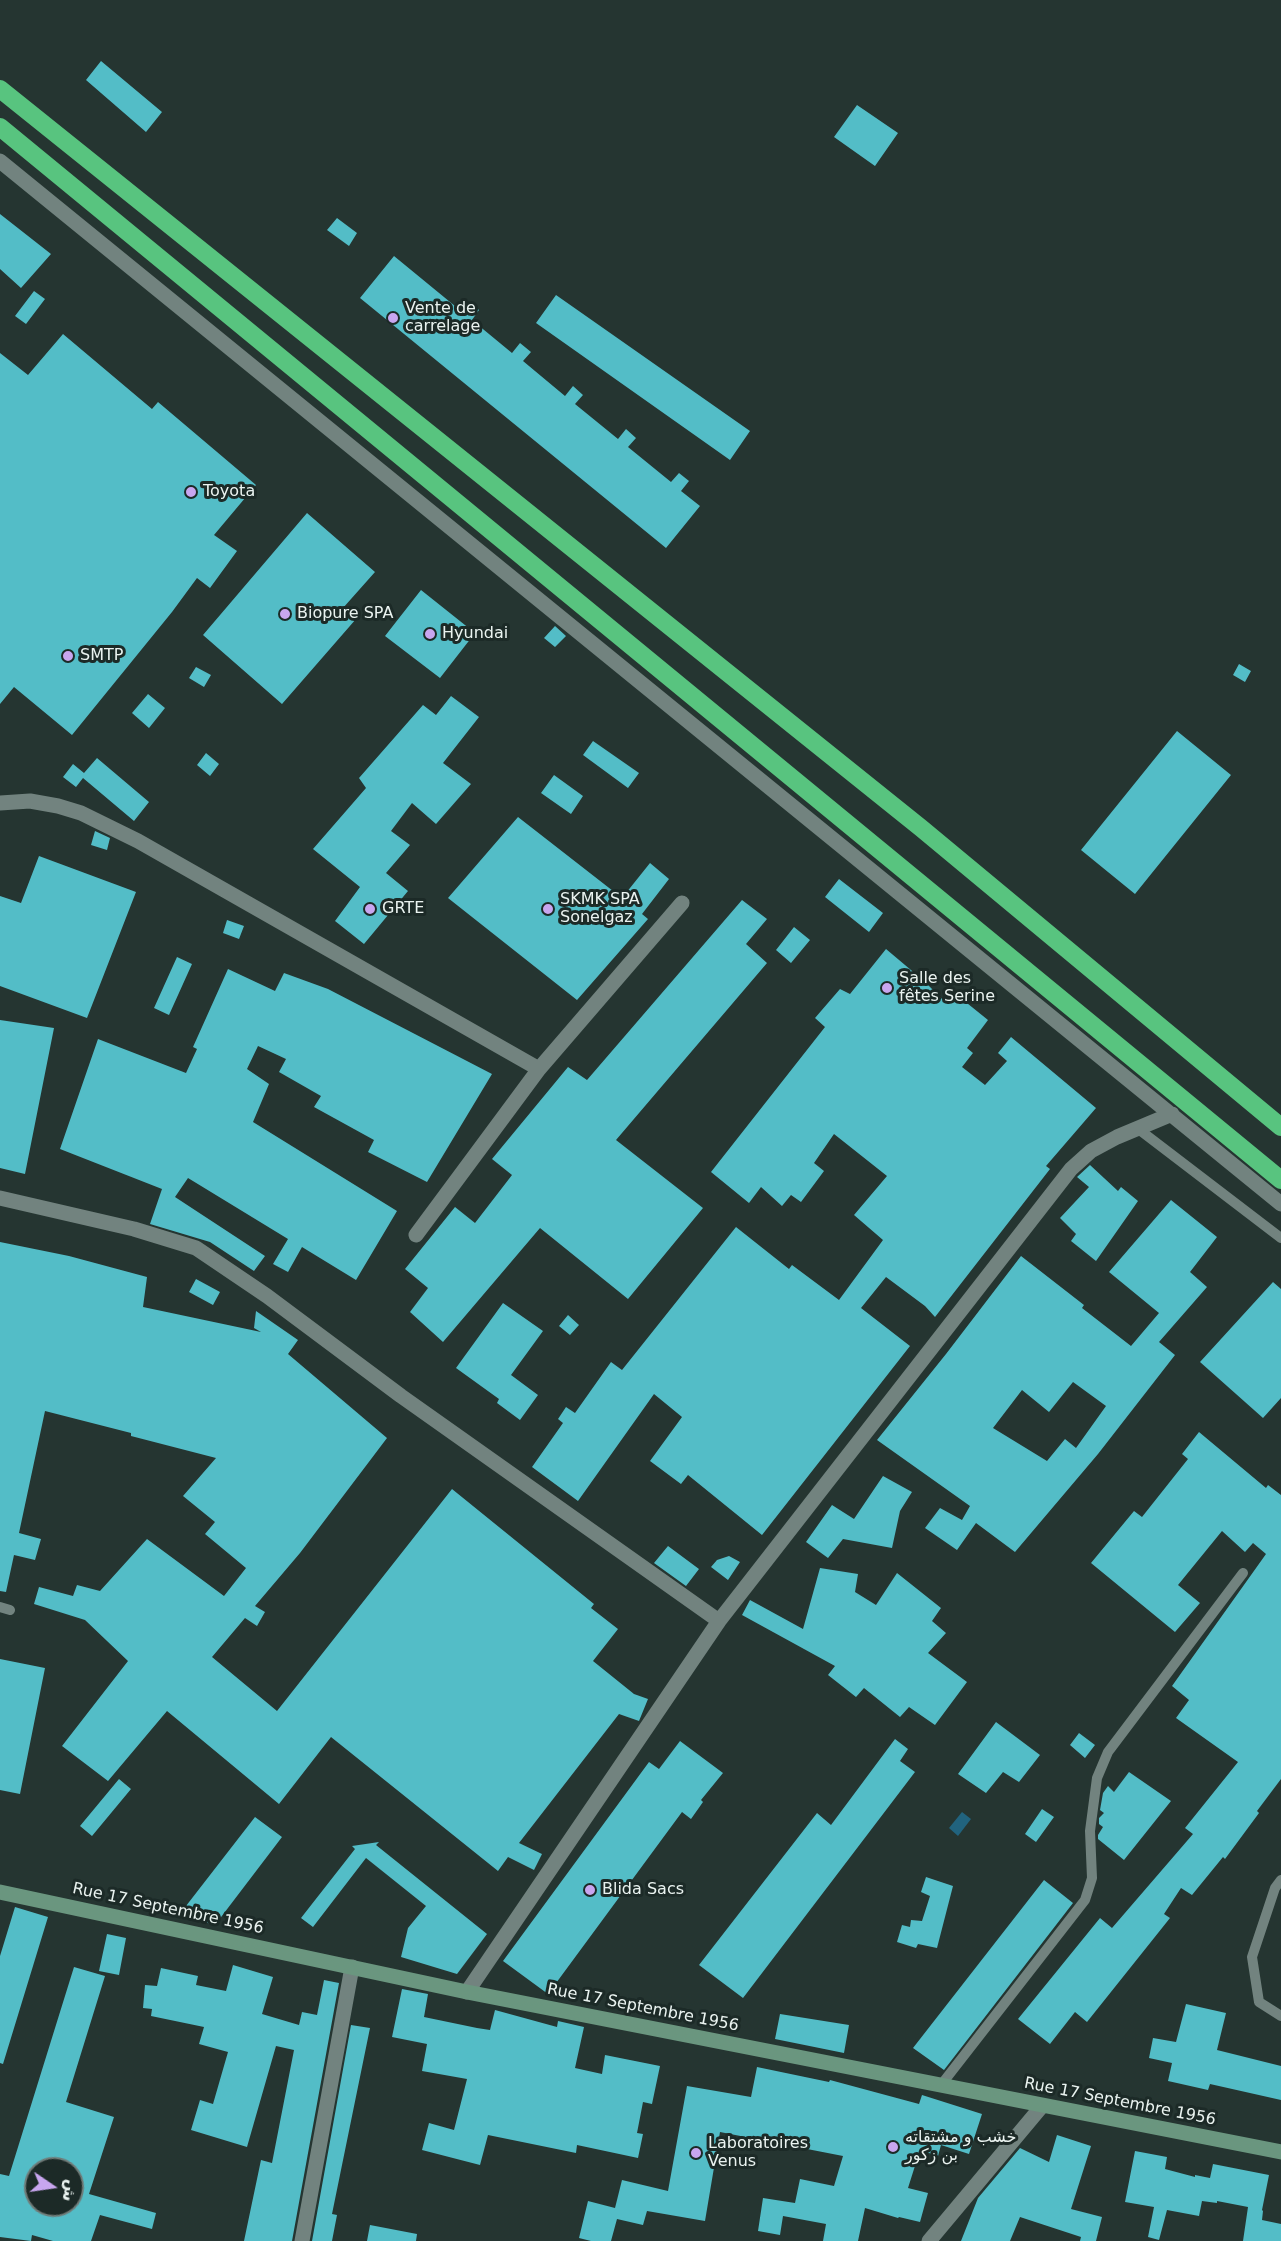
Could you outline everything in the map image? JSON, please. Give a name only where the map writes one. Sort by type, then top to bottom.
[{"type":"highway","points":[[0,89],[921,828],[1281,1127]]},
{"type":"highway","points":[[0,127],[1281,1180]]},
{"type":"main road","name":"Rue 17 Septembre 1956","points":[[0,1892],[467,1992],[1281,2152]]},
{"type":"street","points":[[0,161],[1281,1204]]},
{"type":"street","points":[[0,803],[30,801],[58,806],[81,813],[138,840],[539,1069]]},
{"type":"street","points":[[416,1235],[539,1069],[682,903]]},
{"type":"street","points":[[467,1992],[718,1621],[1071,1169],[1091,1151],[1137,1128],[1172,1114]]},
{"type":"street","points":[[0,1198],[134,1229],[196,1248],[267,1296],[401,1396],[718,1621]]},
{"type":"street","points":[[302,2241],[352,1966]]},
{"type":"street","points":[[929,2241],[1042,2106]]},
{"type":"lane","points":[[1137,1128],[1281,1238]]},
{"type":"lane","points":[[941,2085],[1086,1900],[1092,1878],[1090,1831],[1097,1778],[1108,1752],[1243,1572]]},
{"type":"lane","points":[[1281,1880],[1275,1888],[1252,1957],[1259,2002],[1281,2016]]},
{"type":"water","points":[[962,1812],[971,1819],[958,1836],[949,1828]]},
{"type":"building","points":[[101,61],[162,112],[146,132],[86,80]]},
{"type":"building","points":[[857,105],[898,133],[875,166],[834,137]]},
{"type":"building","points":[[0,214],[51,254],[21,288],[0,269]]},
{"type":"building","points":[[337,218],[357,233],[349,246],[327,230]]},
{"type":"building","points":[[394,256],[461,311],[469,302],[479,310],[472,320],[512,353],[520,343],[531,352],[523,361],[565,396],[573,386],[583,395],[575,404],[618,439],[626,429],[636,438],[628,447],[671,482],[679,473],[689,481],[681,491],[700,506],[666,548],[360,298]]},
{"type":"building","points":[[34,291],[45,299],[26,324],[15,316]]},
{"type":"building","points":[[556,295],[750,431],[730,460],[536,323]]},
{"type":"building","points":[[63,334],[152,409],[158,402],[256,485],[214,535],[237,551],[210,588],[197,578],[72,735],[14,687],[0,704],[0,353],[28,375]]},
{"type":"building","name":"Biopure SPA","points":[[307,513],[375,572],[343,608],[356,619],[282,704],[203,635]]},
{"type":"building","name":"Hyundai","points":[[421,590],[475,633],[440,678],[385,636]]},
{"type":"building","points":[[555,626],[566,636],[555,647],[544,638]]},
{"type":"building","points":[[1239,664],[1251,671],[1245,682],[1233,675]]},
{"type":"building","points":[[196,667],[211,675],[204,687],[189,678]]},
{"type":"building","points":[[148,694],[165,708],[149,728],[132,713]]},
{"type":"building","points":[[451,696],[479,717],[443,763],[471,784],[436,824],[412,803],[391,831],[410,845],[386,873],[408,891],[364,944],[335,921],[360,887],[313,849],[366,788],[359,778],[423,705],[436,715]]},
{"type":"building","points":[[1177,731],[1231,775],[1135,894],[1081,850]]},
{"type":"building","points":[[593,741],[639,773],[628,788],[583,755]]},
{"type":"building","points":[[206,753],[219,764],[210,776],[197,765]]},
{"type":"building","points":[[97,758],[149,802],[134,821],[83,778],[76,787],[63,777],[73,764],[84,773]]},
{"type":"building","points":[[554,775],[583,796],[571,814],[541,793]]},
{"type":"building","name":"SKMK SPA Sonelgaz","points":[[518,817],[622,898],[650,863],[669,879],[642,914],[648,919],[577,1000],[448,898]]},
{"type":"building","points":[[95,831],[110,838],[107,850],[91,845]]},
{"type":"building","points":[[39,856],[136,892],[87,1018],[0,986],[0,896],[21,903]]},
{"type":"building","points":[[839,879],[883,913],[869,932],[825,897]]},
{"type":"building","points":[[742,900],[767,919],[746,944],[767,963],[616,1140],[703,1208],[628,1299],[540,1228],[443,1342],[410,1312],[428,1288],[405,1269],[455,1207],[475,1223],[512,1175],[492,1159],[568,1067],[587,1080]]},
{"type":"building","points":[[227,920],[244,926],[239,939],[223,933]]},
{"type":"building","points":[[794,927],[810,940],[791,963],[776,950]]},
{"type":"building","points":[[886,949],[944,1001],[952,991],[988,1020],[967,1048],[973,1053],[962,1067],[985,1085],[1007,1061],[998,1053],[1011,1037],[1096,1108],[1046,1166],[1050,1169],[935,1317],[925,1306],[886,1277],[861,1308],[910,1346],[762,1535],[688,1475],[681,1484],[650,1461],[682,1417],[654,1394],[578,1501],[532,1467],[563,1423],[558,1419],[566,1407],[575,1413],[611,1362],[622,1370],[736,1227],[789,1269],[792,1265],[839,1300],[883,1240],[854,1215],[887,1176],[834,1134],[814,1163],[824,1171],[801,1202],[791,1195],[782,1206],[761,1187],[749,1203],[711,1172],[825,1027],[815,1018],[840,989],[850,994]]},
{"type":"building","points":[[177,957],[192,964],[169,1015],[154,1008]]},
{"type":"building","points":[[228,969],[275,991],[284,973],[328,989],[492,1074],[427,1182],[368,1152],[374,1140],[314,1107],[321,1096],[279,1072],[286,1059],[258,1046],[247,1069],[269,1084],[253,1122],[397,1211],[356,1280],[302,1247],[288,1272],[273,1264],[288,1239],[188,1178],[175,1197],[265,1256],[254,1271],[210,1242],[150,1224],[162,1189],[60,1149],[98,1039],[186,1073],[197,1049],[193,1047]]},
{"type":"building","points":[[0,1020],[54,1028],[25,1174],[0,1168]]},
{"type":"building","points":[[1090,1165],[1118,1191],[1121,1187],[1138,1201],[1096,1261],[1071,1241],[1076,1234],[1060,1218],[1089,1187],[1077,1177]]},
{"type":"building","points":[[1171,1200],[1217,1237],[1190,1272],[1207,1287],[1159,1342],[1175,1355],[1098,1454],[1015,1552],[976,1523],[957,1550],[925,1528],[940,1508],[962,1520],[970,1506],[877,1440],[1021,1256],[1084,1305],[1082,1308],[1131,1346],[1159,1313],[1109,1272]],"holes":[[[1073,1382],[1106,1406],[1076,1448],[1065,1439],[1047,1461],[993,1428],[1022,1390],[1049,1412]]]},
{"type":"building","points":[[0,1242],[69,1256],[147,1277],[143,1307],[261,1332],[254,1328],[256,1311],[298,1340],[288,1354],[387,1438],[300,1553],[255,1606],[265,1612],[257,1626],[245,1618],[212,1657],[277,1711],[452,1489],[594,1604],[591,1608],[618,1629],[593,1661],[634,1694],[648,1699],[639,1721],[619,1714],[519,1843],[542,1854],[534,1870],[508,1857],[498,1871],[331,1737],[279,1804],[167,1711],[108,1781],[62,1746],[128,1661],[85,1620],[34,1604],[39,1587],[73,1596],[77,1585],[100,1591],[147,1539],[224,1596],[246,1568],[205,1534],[215,1522],[183,1496],[216,1458],[45,1411],[19,1533],[41,1539],[35,1560],[14,1555],[6,1592],[0,1591]]},
{"type":"building","points":[[196,1279],[220,1292],[213,1305],[189,1292]]},
{"type":"building","points":[[1273,1282],[1281,1289],[1281,1398],[1263,1418],[1200,1362]]},
{"type":"building","points":[[503,1303],[543,1331],[511,1375],[538,1395],[520,1420],[497,1403],[499,1399],[456,1368]]},
{"type":"building","points":[[568,1315],[579,1325],[570,1335],[559,1326]]},
{"type":"building","points":[[1199,1432],[1266,1488],[1268,1485],[1281,1495],[1281,1779],[1225,1859],[1223,1857],[1192,1895],[1181,1888],[1164,1914],[1170,1918],[1087,2022],[1075,2012],[1050,2044],[1018,2019],[1100,1918],[1112,1928],[1193,1834],[1185,1828],[1238,1762],[1176,1718],[1189,1700],[1172,1686],[1266,1554],[1253,1543],[1245,1552],[1222,1531],[1178,1585],[1200,1603],[1175,1632],[1091,1563],[1134,1511],[1142,1517],[1188,1459],[1182,1454]]},
{"type":"building","points":[[883,1476],[912,1492],[900,1511],[892,1548],[843,1539],[828,1558],[806,1542],[832,1505],[854,1519]]},
{"type":"building","points":[[668,1546],[699,1569],[686,1586],[654,1563]]},
{"type":"building","points":[[729,1556],[740,1562],[728,1580],[711,1567],[717,1560]]},
{"type":"building","points":[[820,1568],[858,1574],[855,1592],[876,1605],[897,1573],[941,1608],[932,1621],[946,1633],[928,1653],[967,1682],[935,1725],[909,1707],[900,1717],[864,1688],[856,1697],[828,1675],[835,1666],[742,1615],[750,1600],[803,1629]]},
{"type":"building","points":[[0,1659],[45,1668],[20,1794],[0,1790]]},
{"type":"building","points":[[996,1722],[1040,1755],[1019,1782],[1003,1772],[986,1793],[958,1774]]},
{"type":"building","points":[[1079,1733],[1095,1745],[1085,1758],[1070,1745]]},
{"type":"building","points":[[895,1739],[908,1749],[900,1761],[915,1772],[743,1998],[699,1965],[817,1813],[831,1825]]},
{"type":"building","name":"Blida Sacs","points":[[680,1741],[723,1773],[701,1800],[703,1802],[691,1819],[682,1812],[548,1994],[503,1961],[649,1762],[659,1769]]},
{"type":"building","points":[[1129,1772],[1171,1801],[1124,1860],[1098,1839],[1098,1835],[1103,1827],[1099,1824],[1099,1818],[1104,1813],[1100,1810],[1103,1793],[1108,1786],[1114,1792]]},
{"type":"building","points":[[119,1779],[131,1789],[92,1836],[80,1826]]},
{"type":"building","points":[[1042,1809],[1054,1817],[1036,1842],[1025,1834]]},
{"type":"building","points":[[255,1817],[282,1837],[215,1925],[179,1915]]},
{"type":"building","points":[[379,1842],[376,1845],[487,1934],[457,1974],[401,1957],[408,1928],[426,1906],[366,1858],[313,1927],[301,1918],[355,1849],[352,1846]]},
{"type":"building","points":[[926,1877],[953,1886],[937,1948],[918,1944],[916,1948],[897,1942],[902,1925],[910,1927],[911,1920],[922,1921],[930,1896],[921,1892]]},
{"type":"building","points":[[1044,1880],[1073,1903],[944,2070],[913,2048]]},
{"type":"building","points":[[15,1907],[48,1917],[3,2064],[0,2063],[0,1956]]},
{"type":"building","points":[[107,1934],[126,1938],[119,1975],[99,1971]]},
{"type":"building","points":[[233,1965],[273,1977],[262,2014],[299,2025],[302,2012],[317,2015],[324,1980],[339,1983],[292,2241],[244,2241],[261,2160],[272,2163],[294,2050],[276,2046],[247,2147],[191,2130],[200,2100],[213,2104],[228,2052],[199,2044],[204,2027],[151,2016],[152,2009],[143,2008],[145,1985],[157,1986],[161,1968],[198,1976],[196,1985],[226,1991]]},
{"type":"building","points":[[74,1967],[105,1976],[66,2102],[114,2117],[89,2194],[156,2213],[152,2229],[100,2215],[91,2241],[53,2241],[32,2235],[31,2241],[0,2237],[0,2174],[9,2176]]},
{"type":"building","points":[[402,1989],[428,1994],[424,2017],[490,2030],[495,2010],[557,2027],[558,2021],[584,2027],[575,2068],[602,2074],[605,2055],[660,2066],[652,2104],[643,2102],[637,2133],[643,2134],[638,2158],[577,2145],[576,2153],[488,2135],[480,2165],[422,2150],[429,2123],[454,2130],[467,2079],[422,2071],[427,2044],[392,2037]]},
{"type":"building","points":[[1186,2004],[1226,2013],[1217,2050],[1281,2066],[1281,2100],[1210,2084],[1208,2090],[1168,2081],[1172,2063],[1149,2058],[1153,2038],[1176,2042]]},
{"type":"building","points":[[780,2014],[849,2025],[844,2053],[775,2039]]},
{"type":"building","points":[[351,2025],[370,2028],[332,2214],[337,2215],[332,2241],[312,2241]]},
{"type":"building","points":[[757,2067],[829,2082],[830,2080],[919,2104],[922,2095],[982,2114],[969,2154],[941,2145],[938,2156],[920,2150],[908,2188],[928,2193],[920,2222],[865,2208],[858,2241],[823,2241],[826,2224],[783,2216],[780,2235],[758,2231],[763,2198],[795,2203],[800,2179],[834,2186],[843,2156],[720,2132],[705,2221],[647,2211],[643,2225],[617,2219],[611,2241],[591,2241],[579,2238],[588,2201],[615,2208],[622,2180],[668,2191],[687,2086],[751,2097]]},
{"type":"building","points":[[1057,2135],[1091,2146],[1071,2209],[1102,2217],[1096,2241],[1080,2241],[1081,2237],[1020,2217],[1010,2241],[961,2241],[978,2198],[1020,2148],[1049,2162]]},
{"type":"building","points":[[1135,2151],[1167,2157],[1165,2169],[1195,2177],[1195,2175],[1210,2178],[1213,2164],[1269,2175],[1262,2220],[1281,2224],[1281,2241],[1243,2241],[1248,2207],[1217,2201],[1217,2203],[1202,2201],[1199,2216],[1167,2210],[1159,2240],[1148,2237],[1154,2207],[1125,2202]]},
{"type":"building","points":[[370,2225],[417,2234],[416,2241],[367,2241]]},
{"type":"place","name":"Vente de carrelage","points":[[393,318]]},
{"type":"place","name":"Toyota","points":[[191,492]]},
{"type":"place","name":"Biopure SPA","points":[[285,614]]},
{"type":"place","name":"Hyundai","points":[[430,634]]},
{"type":"place","name":"SMTP","points":[[68,656]]},
{"type":"place","name":"GRTE","points":[[370,909]]},
{"type":"place","name":"SKMK SPA Sonelgaz","points":[[548,909]]},
{"type":"place","name":"Salle des fêtes Serine","points":[[887,988]]},
{"type":"place","name":"Blida Sacs","points":[[590,1890]]},
{"type":"place","name":"خشب و مشتقاته بن زكور","points":[[893,2147]]},
{"type":"place","name":"Laboratoires Venus","points":[[696,2153]]}]
